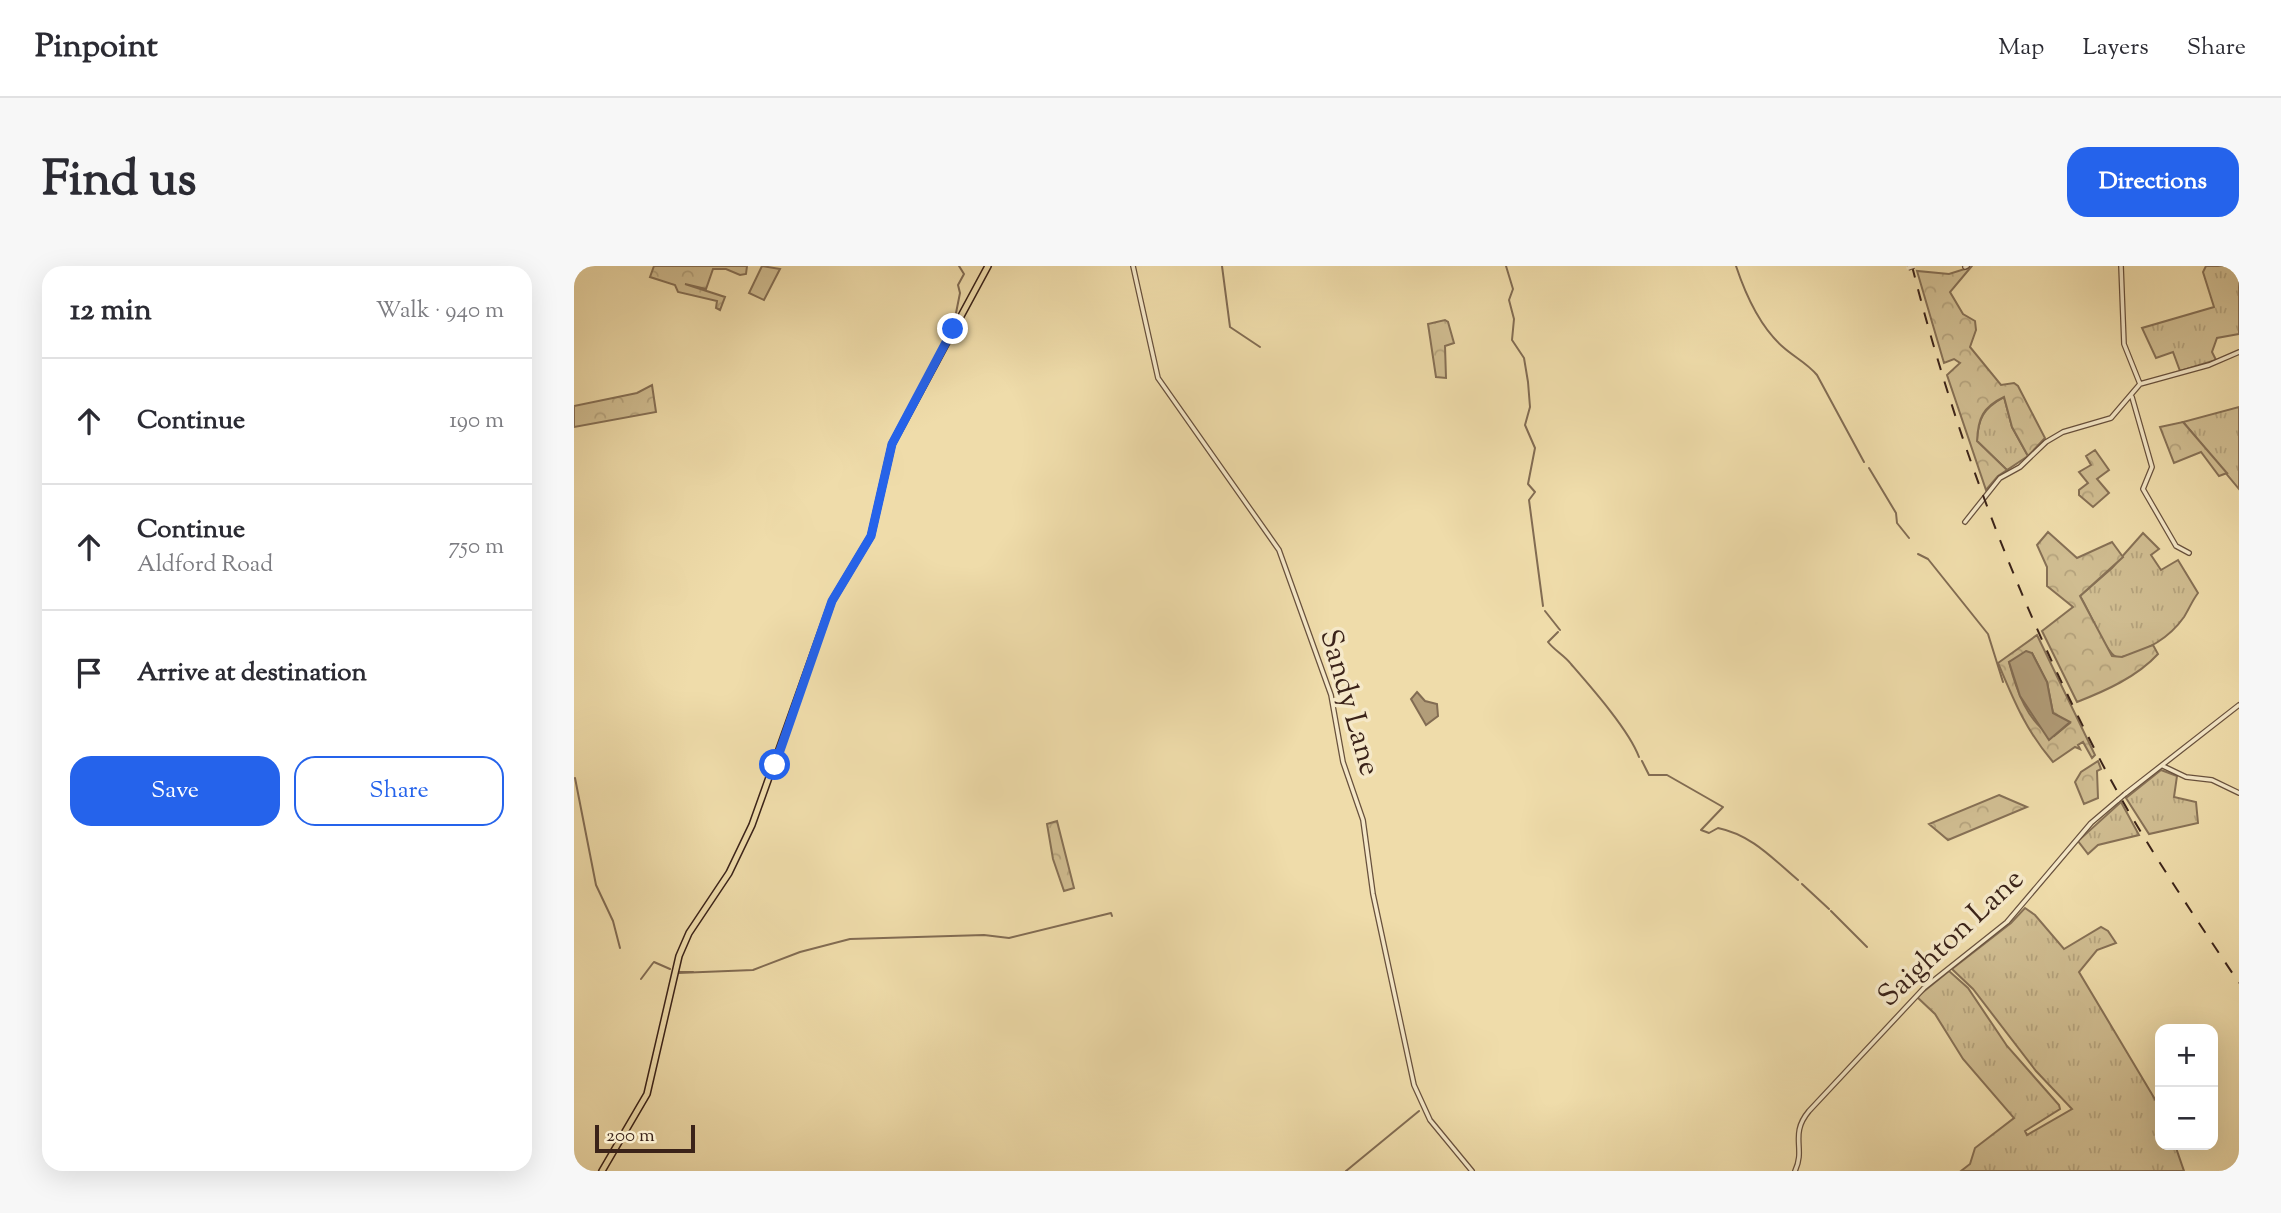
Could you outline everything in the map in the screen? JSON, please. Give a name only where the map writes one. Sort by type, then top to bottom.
[{"type":"main road","points":[[602,1171],[642,1103],[652,1077],[679,956],[689,933],[729,873],[751,825],[805,672],[839,586],[871,536],[892,444],[988,266]]},
{"type":"street","name":"Sandy Lane","points":[[1133,266],[1158,378],[1279,550],[1292,580],[1331,695],[1343,762],[1363,820],[1373,894],[1414,1085],[1430,1120],[1472,1171]]},
{"type":"street","points":[[1906,267],[1914,266]]},
{"type":"street","points":[[2122,266],[2124,344],[2140,384]]},
{"type":"street","points":[[1965,522],[2000,478],[2020,467],[2046,442],[2063,432],[2111,418],[2140,384],[2210,365],[2239,352]]},
{"type":"street","points":[[2132,395],[2152,467],[2143,489],[2176,546],[2189,552]]},
{"type":"street","name":"Saighton Lane","points":[[1795,1171],[1798,1164],[1797,1130],[1809,1111],[1924,988],[2007,922],[2091,823],[2239,705]]},
{"type":"street","points":[[2163,766],[2186,777],[2212,780],[2239,793]]},
{"type":"green space","points":[[654,266],[747,266],[746,274],[740,275],[726,269],[713,269],[706,289],[685,284],[725,297],[720,310],[716,308],[717,301],[678,292],[675,285],[650,277]]},
{"type":"green space","points":[[762,266],[780,269],[764,300],[749,293]]},
{"type":"green space","points":[[2206,266],[2239,266],[2239,334],[2217,338],[2212,352],[2216,360],[2180,371],[2173,352],[2156,358],[2142,328],[2214,307],[2203,272]]},
{"type":"green space","points":[[1971,267],[1950,292],[1963,314],[1975,321],[1976,330],[1970,347],[2001,385],[2014,383],[2018,386],[2045,438],[2028,456],[2012,427],[2004,397],[1986,409],[1980,420],[1977,441],[2007,470],[1986,490],[1947,375],[1960,363],[1954,359],[1944,363],[1917,271],[1949,274]]},
{"type":"green space","points":[[1445,320],[1454,343],[1445,346],[1446,378],[1436,377],[1428,324]]},
{"type":"green space","points":[[652,385],[656,412],[574,427],[574,406],[637,393]]},
{"type":"green space","points":[[2004,397],[2012,427],[2028,456],[2007,470],[1977,441],[1983,415]]},
{"type":"green space","points":[[2239,407],[2239,489],[2183,422]]},
{"type":"green space","points":[[2183,422],[2227,473],[2219,476],[2201,452],[2174,463],[2160,427]]},
{"type":"green space","points":[[2095,450],[2109,470],[2097,479],[2109,493],[2093,507],[2079,495],[2079,490],[2088,483],[2079,472],[2091,465],[2086,456]]},
{"type":"green space","points":[[2048,532],[2077,558],[2112,542],[2123,557],[2080,596],[2112,656],[2122,657],[2153,645],[2158,654],[2131,676],[2077,702],[2042,631],[2073,607],[2047,586],[2047,567],[2037,545]]},
{"type":"green space","points":[[2143,533],[2159,549],[2151,555],[2161,570],[2178,560],[2198,593],[2184,617],[2171,632],[2146,648],[2118,658],[2103,640],[2080,596],[2112,568]]},
{"type":"green space","points":[[2037,635],[2095,755],[2092,758],[2083,742],[2078,745],[2080,749],[2075,747],[2053,762],[2028,726],[1998,663]],"holes":[[[2032,653],[2047,682],[2053,713],[2070,723],[2054,736],[2045,731],[2030,715],[2019,694],[2009,662]]]},
{"type":"green space","points":[[2098,761],[2101,769],[2097,771],[2098,798],[2084,804],[2075,782],[2081,772]]},
{"type":"green space","points":[[2161,770],[2177,776],[2174,797],[2196,802],[2198,823],[2149,834],[2126,798]]},
{"type":"green space","points":[[1999,795],[2027,807],[1948,840],[1929,824]]},
{"type":"green space","points":[[2121,802],[2139,835],[2098,845],[2088,854],[2078,841]]},
{"type":"green space","points":[[1057,821],[1074,888],[1064,891],[1053,859],[1047,824]]},
{"type":"green space","points":[[2025,908],[2035,915],[2064,949],[2101,927],[2108,931],[2116,943],[2097,950],[2079,972],[2155,1099],[2155,1150],[2177,1150],[2184,1171],[1961,1171],[1970,1164],[1975,1148],[2014,1118],[1963,1059],[1935,1014],[1917,997],[1949,971],[1968,988],[2007,1046],[2059,1105],[2060,1109],[2025,1131],[2027,1135],[2072,1109],[2036,1071],[1973,989],[1952,969],[2011,923]]},
{"type":"shaded area","points":[[2026,651],[2032,653],[2047,682],[2053,713],[2070,722],[2049,740],[2020,696],[2009,662]]},
{"type":"shaded area","points":[[1417,692],[1425,701],[1437,704],[1438,716],[1426,725],[1411,699]]},
{"type":"waterway","points":[[955,318],[960,293],[958,285],[964,274],[959,266]]},
{"type":"waterway","points":[[1222,266],[1230,327],[1260,347]]},
{"type":"waterway","points":[[1506,266],[1513,289],[1509,300],[1514,319],[1512,340],[1524,358],[1528,382],[1530,407],[1525,425],[1535,448],[1528,484],[1535,492],[1529,500],[1543,606]]},
{"type":"waterway","points":[[1736,266],[1760,320],[1783,347],[1817,375],[1864,462]]},
{"type":"waterway","points":[[1869,468],[1896,513],[1897,523],[1909,538]]},
{"type":"waterway","points":[[1918,554],[1928,559],[1988,634],[2003,682]]},
{"type":"waterway","points":[[1545,611],[1560,630]]},
{"type":"waterway","points":[[1558,632],[1548,642],[1609,709],[1639,757]]},
{"type":"waterway","points":[[1642,761],[1649,775],[1667,775],[1723,807],[1701,830],[1709,833],[1718,828],[1741,836],[1798,880]]},
{"type":"waterway","points":[[575,778],[596,885],[613,921],[620,948]]},
{"type":"waterway","points":[[1802,884],[1829,909]]},
{"type":"waterway","points":[[1831,911],[1867,947]]},
{"type":"waterway","points":[[678,973],[753,970],[800,952],[850,939],[984,935],[1009,938],[1111,913],[1112,916]]},
{"type":"waterway","points":[[654,962],[670,969]]},
{"type":"waterway","points":[[641,979],[653,963]]},
{"type":"waterway","points":[[678,972],[693,972]]},
{"type":"waterway","points":[[1346,1171],[1419,1111]]},
{"type":"railway","points":[[1912,266],[1949,396],[1971,461],[2046,650],[2121,798],[2170,879],[2239,983]]},
{"type":"route","points":[[775,765],[795,698],[832,601],[871,536],[883,493],[892,444],[953,329]]}]
